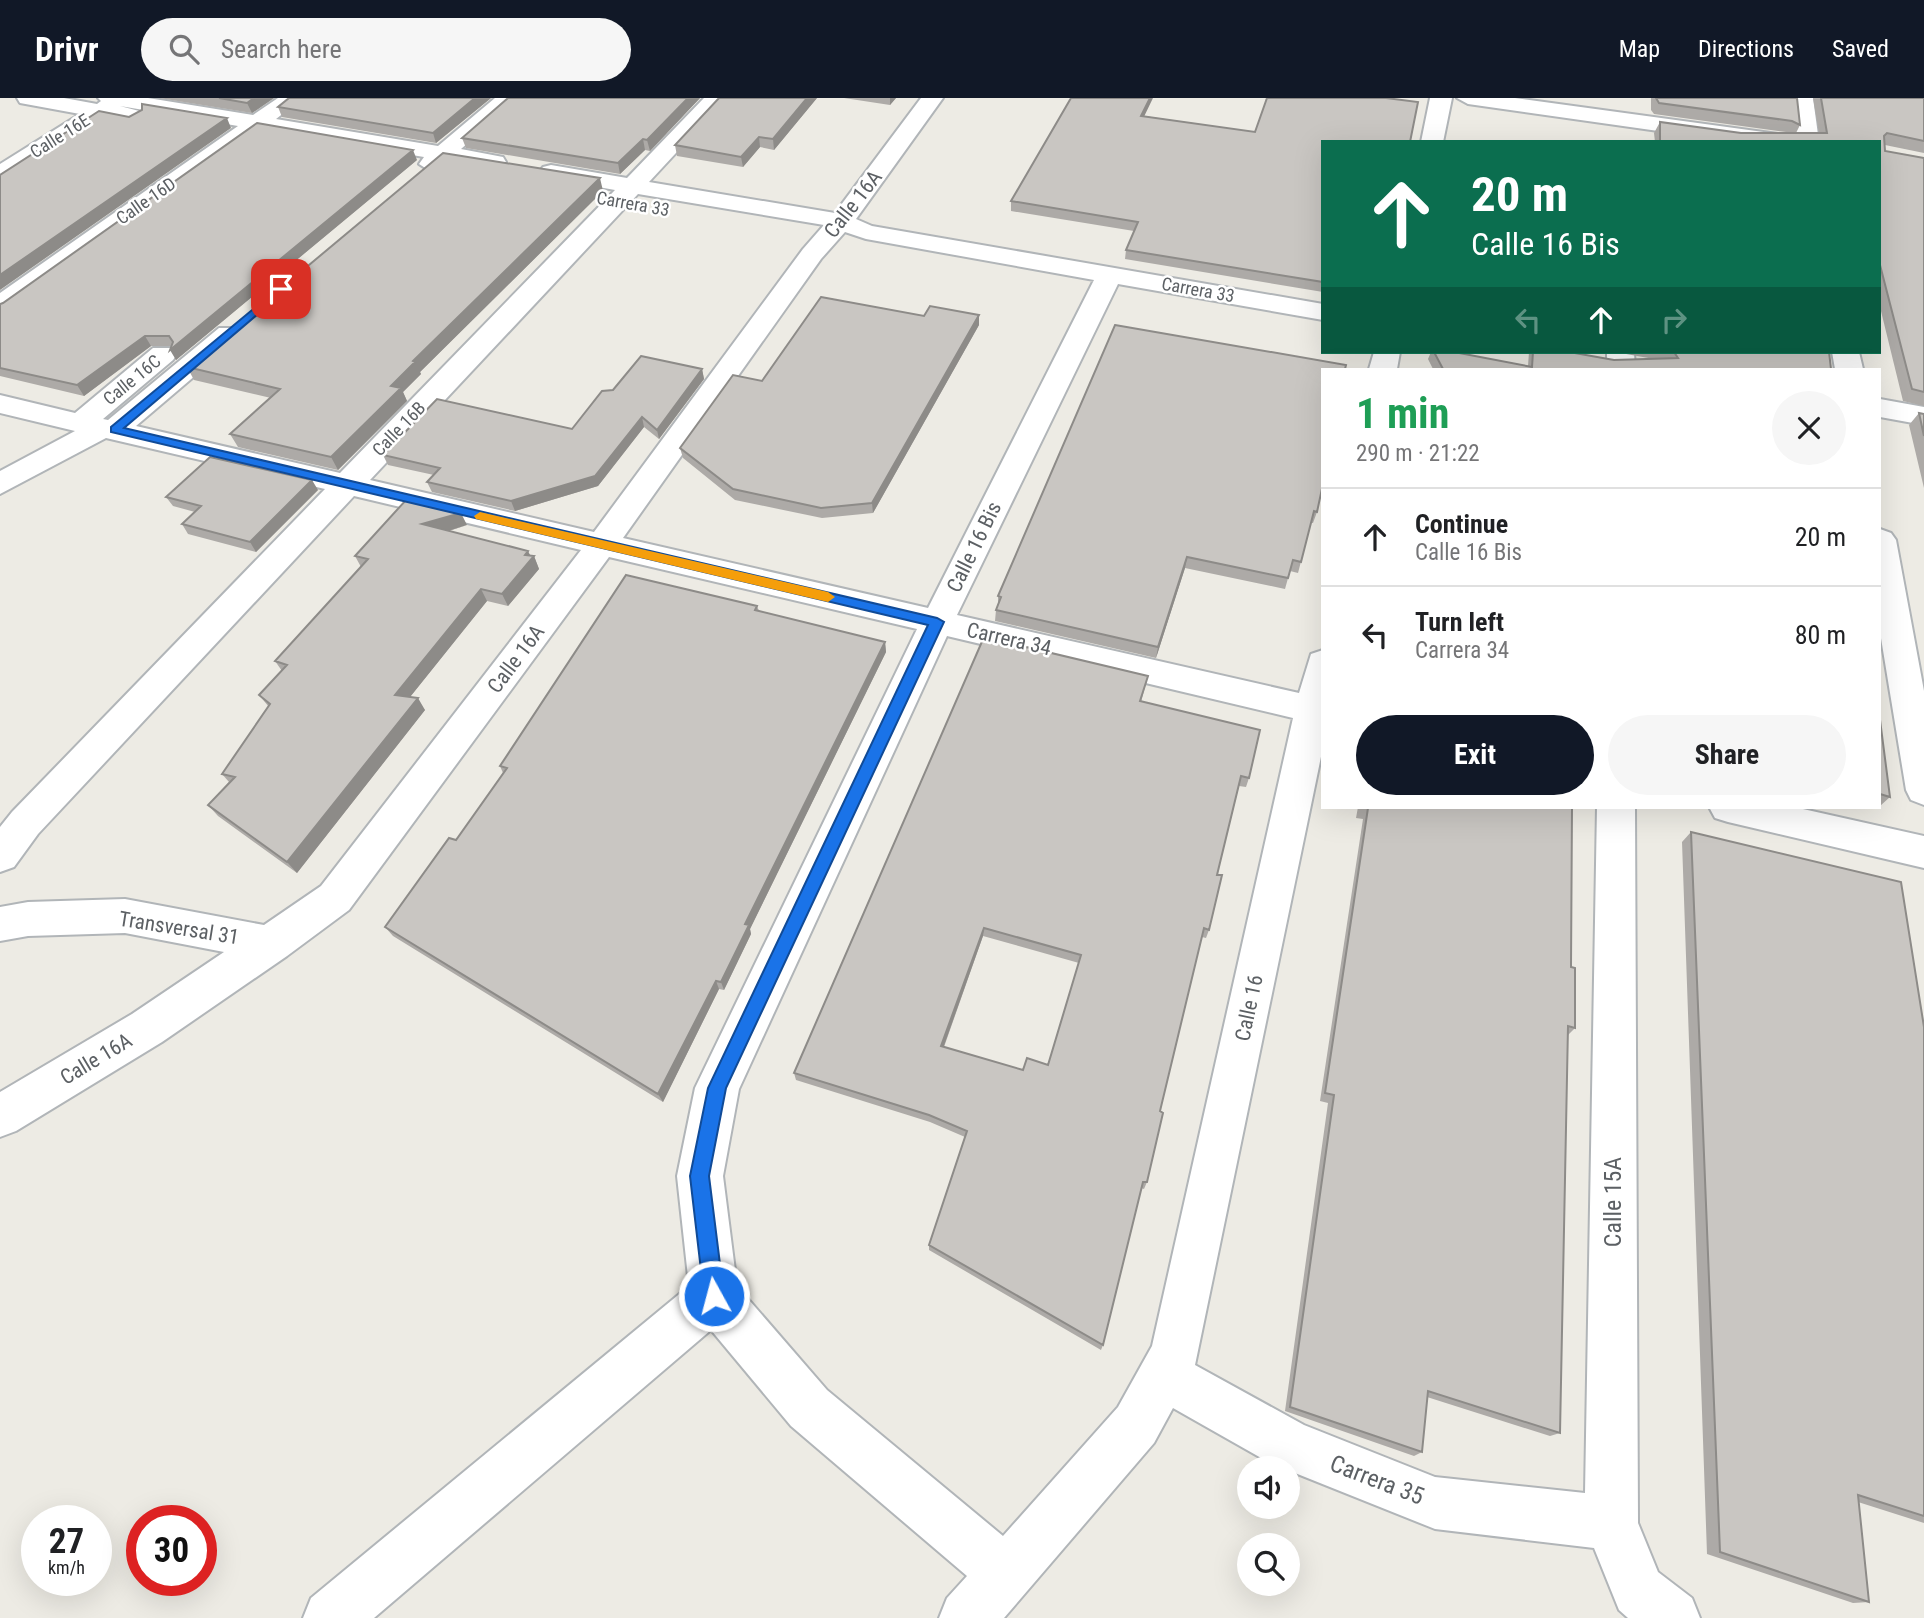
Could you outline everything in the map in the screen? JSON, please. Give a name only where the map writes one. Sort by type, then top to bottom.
[{"type":"street","name":"Carrera 33","points":[[28,98],[112,102],[412,164],[508,181]]},
{"type":"street","name":"Calle 16D","points":[[0,305],[292,98]]},
{"type":"street","points":[[412,164],[476,98]]},
{"type":"street","points":[[412,164],[508,98]]},
{"type":"street","name":"Calle 16B","points":[[0,856],[25,823],[716,98]]},
{"type":"street","name":"Calle 16A","points":[[0,1116],[147,1028],[273,944],[335,898],[631,505],[812,254],[845,230],[932,98]]},
{"type":"street","points":[[1432,140],[1441,98]]},
{"type":"street","points":[[1468,98],[1620,108],[1776,140]]},
{"type":"street","points":[[1802,98],[1808,140]]},
{"type":"street","name":"Calle 16E","points":[[0,174],[112,102]]},
{"type":"street","points":[[1620,108],[1620,140]]},
{"type":"street","name":"Carrera 33","points":[[412,164],[624,194],[1321,312]]},
{"type":"street","name":"Carrera 33","points":[[535,187],[624,194]]},
{"type":"street","name":"Calle 16 Bis","points":[[714,1296],[700,1176],[717,1088],[937,622],[1109,275]]},
{"type":"street","name":"Calle 16C","points":[[99,427],[250,316]]},
{"type":"street","name":"Calle 16C","points":[[99,427],[186,336]]},
{"type":"street","name":"Carrera 34","points":[[0,404],[1318,711]]},
{"type":"street","points":[[1881,408],[1924,416]]},
{"type":"street","points":[[0,484],[99,427]]},
{"type":"street","points":[[1881,546],[1924,790]]},
{"type":"street","name":"Calle 16","points":[[967,1618],[1136,1425],[1169,1364],[1318,711],[1321,682]]},
{"type":"street","name":"Calle 15A","points":[[1616,809],[1611,1523],[1655,1604]]},
{"type":"street","points":[[1737,809],[1924,852]]},
{"type":"street","name":"Transversal 31","points":[[0,924],[28,919],[125,916],[273,944]]},
{"type":"street","points":[[331,1618],[714,1296],[809,1408],[1006,1574]]},
{"type":"street","name":"Carrera 35","points":[[1169,1364],[1288,1445],[1435,1503],[1611,1523]]},
{"type":"building","points":[[219,98],[254,98],[247,103]]},
{"type":"building","points":[[289,98],[475,98],[433,133],[278,107]]},
{"type":"building","points":[[508,98],[688,98],[647,140],[643,139],[618,163],[462,138]]},
{"type":"building","points":[[719,98],[807,98],[773,139],[759,137],[741,157],[675,145]]},
{"type":"building","points":[[1071,98],[1150,98],[1141,116],[1255,132],[1267,98],[1386,98],[1418,102],[1410,140],[1321,140],[1321,282],[1126,250],[1138,222],[1011,201]]},
{"type":"building","points":[[1656,98],[1797,98],[1800,125],[1792,121],[1659,103]]},
{"type":"building","points":[[1821,98],[1924,98],[1924,141],[1887,133],[1884,136],[1885,151],[1924,158],[1924,392],[1912,389],[1881,269],[1881,140],[1660,140],[1660,122],[1741,133],[1827,133]]},
{"type":"building","points":[[142,104],[227,118],[0,275],[0,175],[99,111],[129,117],[142,110]]},
{"type":"building","points":[[257,123],[413,150],[170,350],[173,342],[169,336],[145,336],[77,385],[0,368],[0,304]]},
{"type":"building","points":[[443,153],[600,178],[413,361],[415,362],[391,386],[401,388],[331,457],[230,434],[280,389],[187,367]]},
{"type":"building","points":[[821,297],[924,316],[930,306],[979,315],[872,503],[821,508],[733,489],[680,448],[733,375],[762,381]]},
{"type":"building","points":[[1115,325],[1346,365],[1345,368],[1321,368],[1321,493],[1301,562],[1293,560],[1288,578],[1187,557],[1158,647],[996,610],[1001,597],[998,596]]},
{"type":"building","points":[[1435,354],[1464,354],[1532,367],[1533,354],[1580,354],[1614,360],[1678,358],[1675,354],[1829,354],[1831,368],[1442,368]]},
{"type":"building","points":[[641,356],[702,369],[657,430],[642,417],[595,476],[511,501],[427,482],[440,468],[383,455],[437,399],[572,429],[602,391],[613,390]]},
{"type":"building","points":[[1919,413],[1924,414],[1924,436]]},
{"type":"building","points":[[210,457],[312,480],[250,542],[182,524],[201,506],[166,497]]},
{"type":"building","points":[[406,500],[461,513],[422,524],[528,551],[525,555],[534,556],[502,594],[481,589],[395,695],[418,698],[287,862],[208,805],[235,777],[222,774],[270,704],[259,695],[287,665],[275,661],[368,559],[355,556]]},
{"type":"building","points":[[626,575],[757,606],[755,610],[885,642],[745,924],[749,925],[721,982],[716,981],[658,1094],[385,927],[449,838],[456,840],[507,768],[500,766]]},
{"type":"building","points":[[984,637],[1148,676],[1140,701],[1260,730],[1249,778],[1241,776],[1217,875],[1222,875],[1209,930],[1204,928],[1160,1111],[1163,1113],[1147,1182],[1143,1182],[1103,1345],[929,1245],[967,1131],[929,1115],[794,1073]],"holes":[[[984,928],[1081,955],[1048,1065],[1027,1058],[1023,1070],[941,1046]]]},
{"type":"building","points":[[1881,728],[1890,797],[1881,794]]},
{"type":"building","points":[[1368,809],[1572,809],[1571,967],[1575,968],[1575,1028],[1568,1026],[1560,1433],[1428,1391],[1422,1452],[1290,1407],[1334,1095],[1325,1093]]},
{"type":"building","points":[[1691,832],[1901,882],[1924,1027],[1924,1516],[1858,1495],[1869,1602],[1720,1552]]},
{"type":"slow traffic","points":[[480,516],[828,597]]},
{"type":"route","points":[[281,289],[115,429],[937,622],[717,1088],[700,1176],[714,1296]]}]
